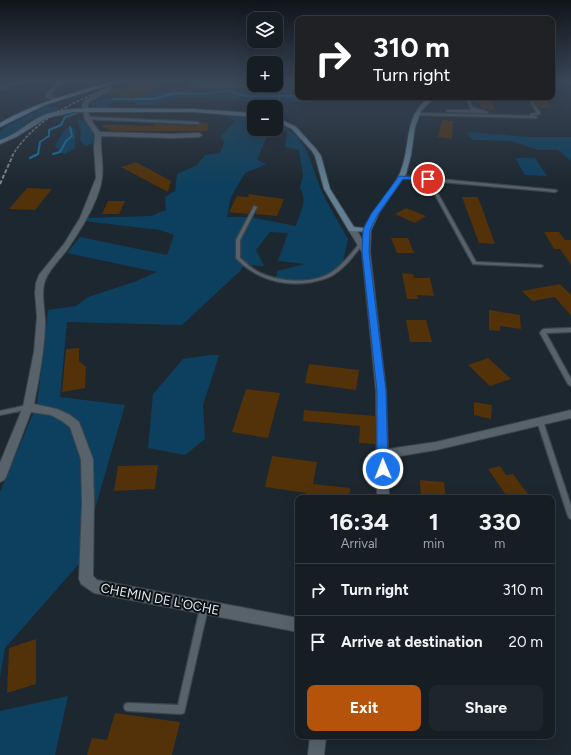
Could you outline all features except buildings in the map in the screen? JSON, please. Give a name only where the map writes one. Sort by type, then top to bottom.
[{"type":"main road","points":[[0,125],[17,116]]},
{"type":"street","points":[[0,142],[16,137],[34,122],[47,116]]},
{"type":"street","points":[[0,477],[28,407],[39,352],[41,317],[39,293],[40,283],[43,275],[67,245],[84,218],[99,178],[97,148],[98,134],[87,116]]},
{"type":"street","points":[[383,495],[381,391],[363,248],[367,230],[375,214],[401,177],[409,151],[415,116]]},
{"type":"street","points":[[283,122],[294,128],[318,156],[327,188],[363,248]]},
{"type":"street","points":[[98,134],[170,136],[199,135]]},
{"type":"street","points":[[352,229],[367,230]]},
{"type":"street","name":"CHEMIN DE L'OCHE","points":[[28,407],[53,412],[66,418],[75,425],[87,459],[86,579],[94,586],[295,624]]},
{"type":"street","points":[[383,454],[436,446],[571,414]]},
{"type":"street","points":[[316,755],[318,739]]},
{"type":"lane","points":[[114,116],[198,123]]},
{"type":"lane","points":[[505,116],[536,117]]},
{"type":"lane","points":[[401,177],[555,191]]},
{"type":"lane","points":[[428,179],[475,263],[541,266]]},
{"type":"lane","points":[[255,207],[238,240],[238,258],[251,271],[263,276],[293,282],[311,280],[330,274],[363,248]]},
{"type":"lane","points":[[571,330],[544,330],[543,333],[571,384]]},
{"type":"lane","points":[[0,414],[28,407]]},
{"type":"lane","points":[[540,421],[571,516]]},
{"type":"lane","points":[[128,707],[181,710],[204,608]]},
{"type":"shaded area","points":[[27,116],[40,116],[30,120],[14,133],[0,139],[0,132],[5,127]]},
{"type":"shaded area","points":[[226,116],[247,116],[247,136],[267,136],[257,160],[266,164],[245,173],[231,197],[227,217],[249,217],[296,226],[303,202],[300,188],[303,175],[299,150],[285,147],[287,133],[283,130],[283,126],[295,134],[306,150],[330,208],[348,239],[342,266],[326,275],[310,280],[276,280],[277,271],[305,264],[278,261],[288,233],[270,232],[256,250],[264,266],[244,265],[240,271],[182,325],[67,322],[60,397],[125,405],[79,564],[5,648],[0,677],[0,492],[37,404],[48,310],[76,306],[88,297],[134,282],[157,272],[67,253],[80,237],[167,255],[174,235],[160,230],[84,221],[85,218],[151,216],[166,210],[165,197],[175,191],[177,174],[197,165],[205,155],[220,153],[224,142],[220,137],[235,121]]},
{"type":"shaded area","points":[[77,118],[85,122],[94,132],[93,143],[85,146],[80,140],[81,132]]},
{"type":"shaded area","points":[[70,127],[75,129],[75,148],[65,154],[60,152],[55,146],[64,130]]},
{"type":"shaded area","points":[[471,132],[529,137],[571,137],[571,161],[558,150],[539,150],[511,141],[473,140],[467,134]]},
{"type":"shaded area","points":[[515,158],[535,158],[547,176],[525,175]]},
{"type":"shaded area","points":[[219,355],[203,405],[205,439],[185,455],[148,448],[153,394],[183,359]]},
{"type":"shaded area","points":[[68,696],[55,755],[0,755],[0,711]]},
{"type":"waterway","points":[[30,158],[38,154],[40,142],[49,136],[49,130],[61,125],[65,117],[67,116]]},
{"type":"waterway","points":[[53,154],[60,152],[66,141],[72,136],[70,127]]},
{"type":"railway","points":[[12,156],[23,141],[35,129],[52,116]]},
{"type":"railway","points":[[0,184],[13,155]]},
{"type":"route","points":[[383,469],[381,391],[366,252],[367,230],[369,222],[401,177],[428,179]]}]
